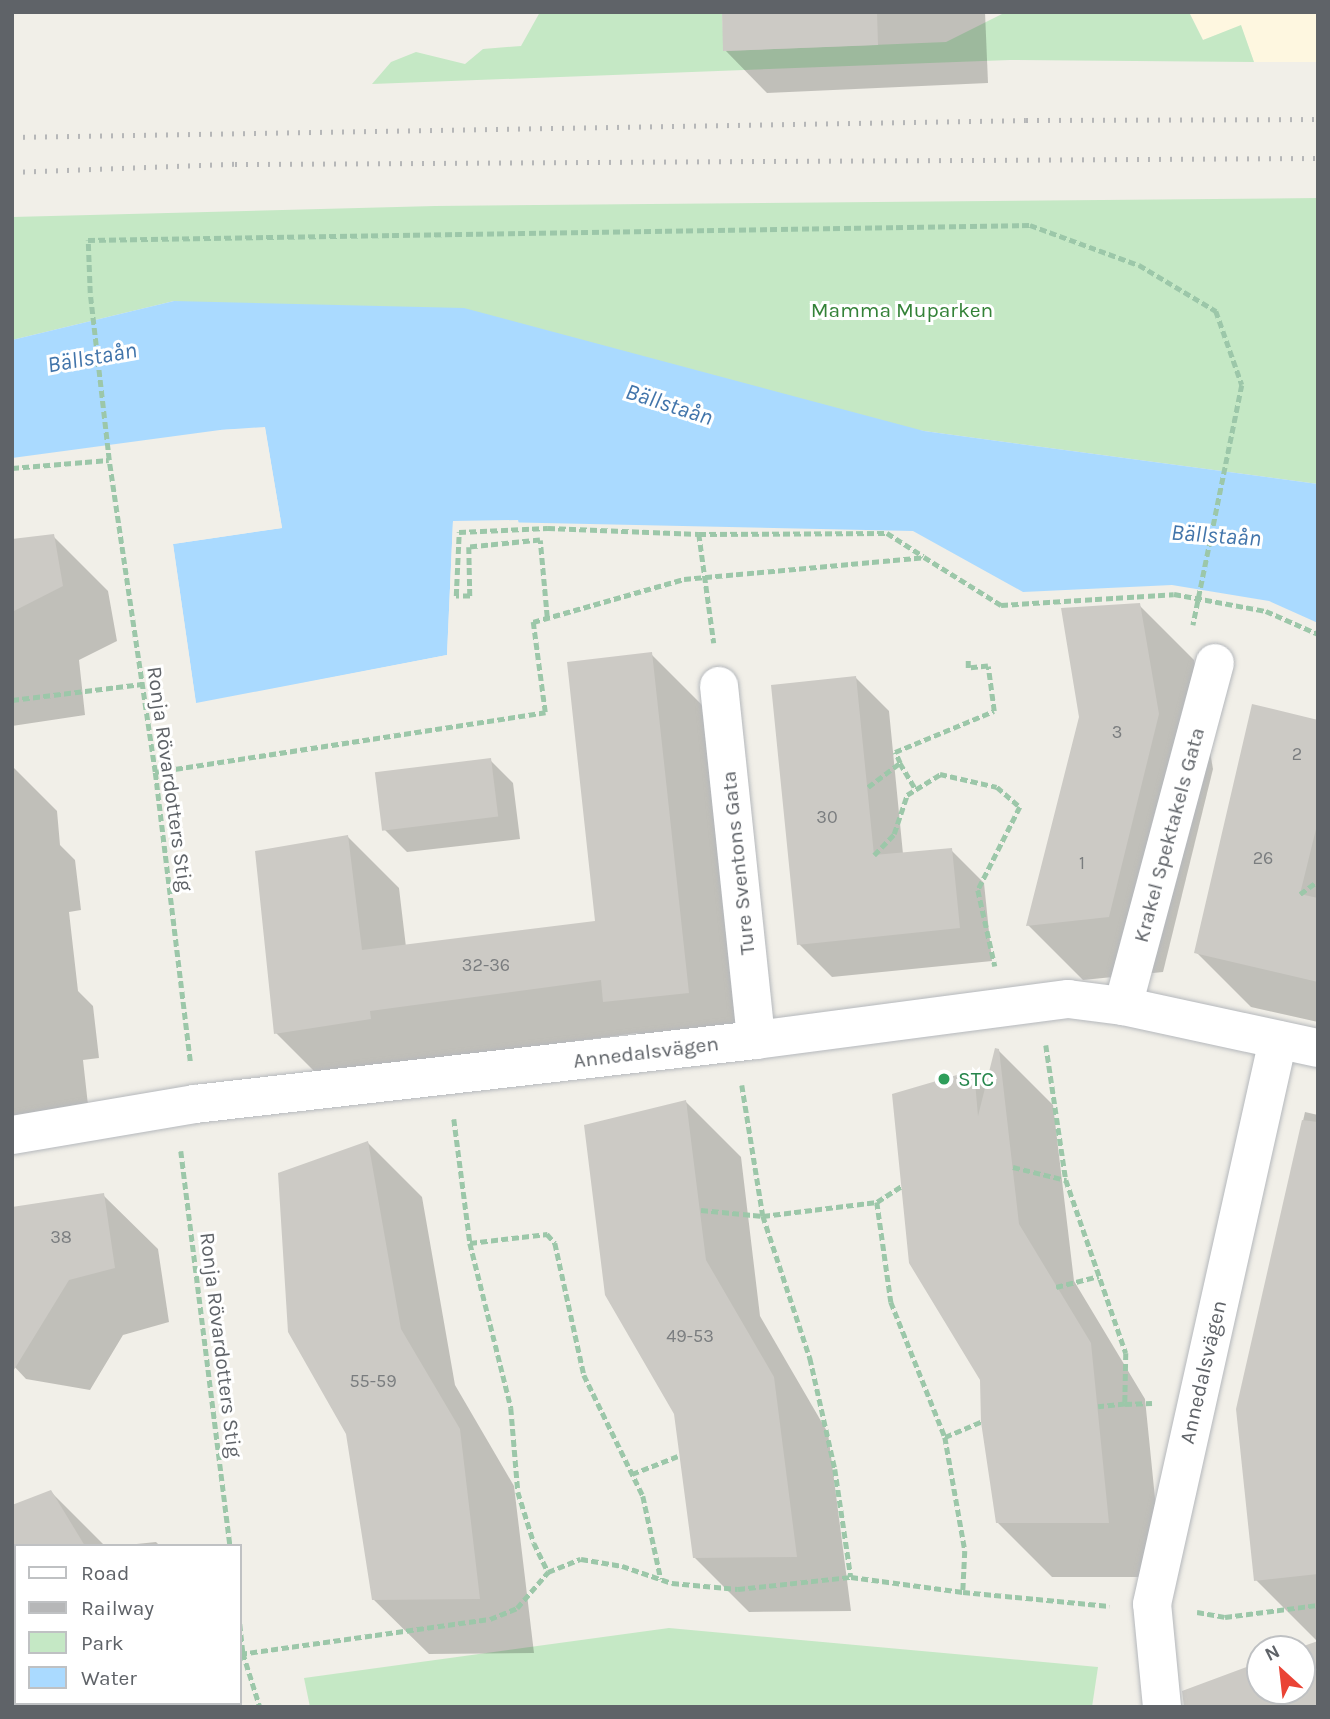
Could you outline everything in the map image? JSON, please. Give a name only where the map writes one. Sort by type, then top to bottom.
[{"type":"street","name":"Krakel Spektakels Gata","points":[[1123,1006],[1215,663]]},
{"type":"street","name":"Ture Sventons Gata","points":[[719,686],[746,1041]]},
{"type":"street","name":"Annedalsvägen","points":[[12,1135],[186,1105],[746,1041],[1068,999],[1123,1006],[1318,1048]]},
{"type":"street","name":"Annedalsvägen","points":[[1161,1707],[1152,1604],[1278,1040]]},
{"type":"path","name":"Ronja Rövardotters Stig","points":[[230,1544],[157,785],[109,460],[90,293],[88,240],[1030,225],[1139,265],[1216,311],[1242,385],[1197,597]]},
{"type":"path","points":[[12,468],[109,460]]},
{"type":"path","points":[[547,617],[540,540],[469,547],[470,596],[456,597],[458,532],[548,528],[699,534],[887,533],[924,557]]},
{"type":"path","points":[[699,534],[719,686]]},
{"type":"path","points":[[916,790],[895,752],[994,711],[988,666],[968,668],[968,660]]},
{"type":"path","points":[[12,700],[142,684]]},
{"type":"path","points":[[867,787],[900,762]]},
{"type":"path","points":[[874,855],[894,834],[907,795],[940,774],[997,788],[1020,807],[978,890],[1022,1005],[1066,1180],[1126,1353],[1125,1404],[1098,1407]]},
{"type":"path","points":[[1300,894],[1318,881]]},
{"type":"path","points":[[746,1041],[763,1216],[810,1358],[835,1469],[851,1577]]},
{"type":"path","points":[[449,1075],[470,1243],[511,1408],[518,1492],[534,1543],[548,1572]]},
{"type":"path","points":[[1013,1167],[1066,1180]]},
{"type":"path","points":[[701,1210],[763,1216],[877,1202],[902,1185]]},
{"type":"path","points":[[877,1202],[891,1301],[945,1437],[965,1551],[963,1592]]},
{"type":"path","points":[[470,1243],[547,1234],[555,1243],[584,1375],[643,1496],[661,1580]]},
{"type":"path","points":[[1056,1287],[1100,1276]]},
{"type":"path","points":[[945,1437],[981,1422]]},
{"type":"path","points":[[632,1474],[678,1457]]},
{"type":"path","points":[[260,1707],[242,1654],[491,1619],[517,1608],[548,1572],[581,1559],[622,1566],[661,1580],[738,1589],[851,1577],[963,1592],[1122,1608],[1152,1604],[1225,1617],[1318,1605]]},
{"type":"shaded area","points":[[1189,12],[1318,12],[1318,62],[1254,62],[1241,26],[1203,40]]},
{"type":"green space","points":[[540,12],[722,12],[724,51],[946,42],[1006,12],[1189,12],[1203,40],[1241,25],[1254,62],[1010,60],[372,84],[391,62],[416,52],[465,64],[483,49],[521,46]]},
{"type":"green space","name":"Mamma Muparken","points":[[1318,198],[1318,484],[924,431],[174,301],[12,340],[12,217],[435,206]]},
{"type":"green space","points":[[669,1628],[1098,1667],[1092,1707],[310,1707],[304,1678]]},
{"type":"water","name":"Bällstaån","points":[[174,301],[464,308],[924,431],[1318,484],[1318,623],[1269,601],[1172,585],[1023,592],[913,531],[453,521],[447,655],[196,704],[173,544],[282,528],[265,428],[220,430],[12,458],[12,340]]},
{"type":"pier","points":[[265,427],[282,528],[173,544],[196,703],[447,655],[453,521],[518,520],[519,524],[456,525],[450,658],[193,706],[170,543],[278,525],[262,431],[221,434],[220,430]]},
{"type":"building","points":[[722,12],[877,12],[878,45],[723,51]]},
{"type":"building","points":[[54,534],[63,586],[12,612],[12,539]]},
{"type":"building","points":[[1140,603],[1159,714],[1109,917],[1026,926],[1079,717],[1061,608]]},
{"type":"building","points":[[652,652],[689,993],[603,1002],[601,980],[370,1011],[371,1019],[274,1034],[255,851],[348,835],[362,950],[595,921],[567,662]]},
{"type":"building","points":[[856,676],[874,855],[952,848],[960,928],[797,945],[771,685]]},
{"type":"building","points":[[1252,704],[1318,720],[1318,821],[1300,894],[1318,898],[1318,982],[1194,953]]},
{"type":"building","points":[[491,758],[498,817],[382,831],[375,772]]},
{"type":"building","points":[[995,1048],[999,1049],[1019,1224],[1091,1343],[1109,1523],[996,1523],[981,1422],[980,1380],[909,1263],[892,1094],[974,1070],[978,1116]]},
{"type":"building","points":[[686,1100],[706,1260],[774,1377],[797,1557],[693,1558],[674,1414],[605,1295],[584,1125]]},
{"type":"building","points":[[1302,1120],[1318,1122],[1318,1574],[1254,1581],[1236,1409]]},
{"type":"building","points":[[368,1141],[401,1329],[460,1429],[480,1599],[372,1600],[346,1434],[288,1332],[278,1173]]},
{"type":"building","points":[[104,1193],[115,1268],[69,1280],[12,1373],[12,1207]]},
{"type":"building","points":[[51,1490],[84,1544],[12,1546],[12,1505]]},
{"type":"building","points":[[1318,1641],[1318,1707],[1184,1707],[1182,1691],[1246,1667],[1246,1705],[1316,1705]]},
{"type":"railway","points":[[12,137],[1026,120],[1318,119]]},
{"type":"railway","points":[[12,172],[235,164],[1318,158]]},
{"type":"place","name":"STC","points":[[944,1079]]}]
